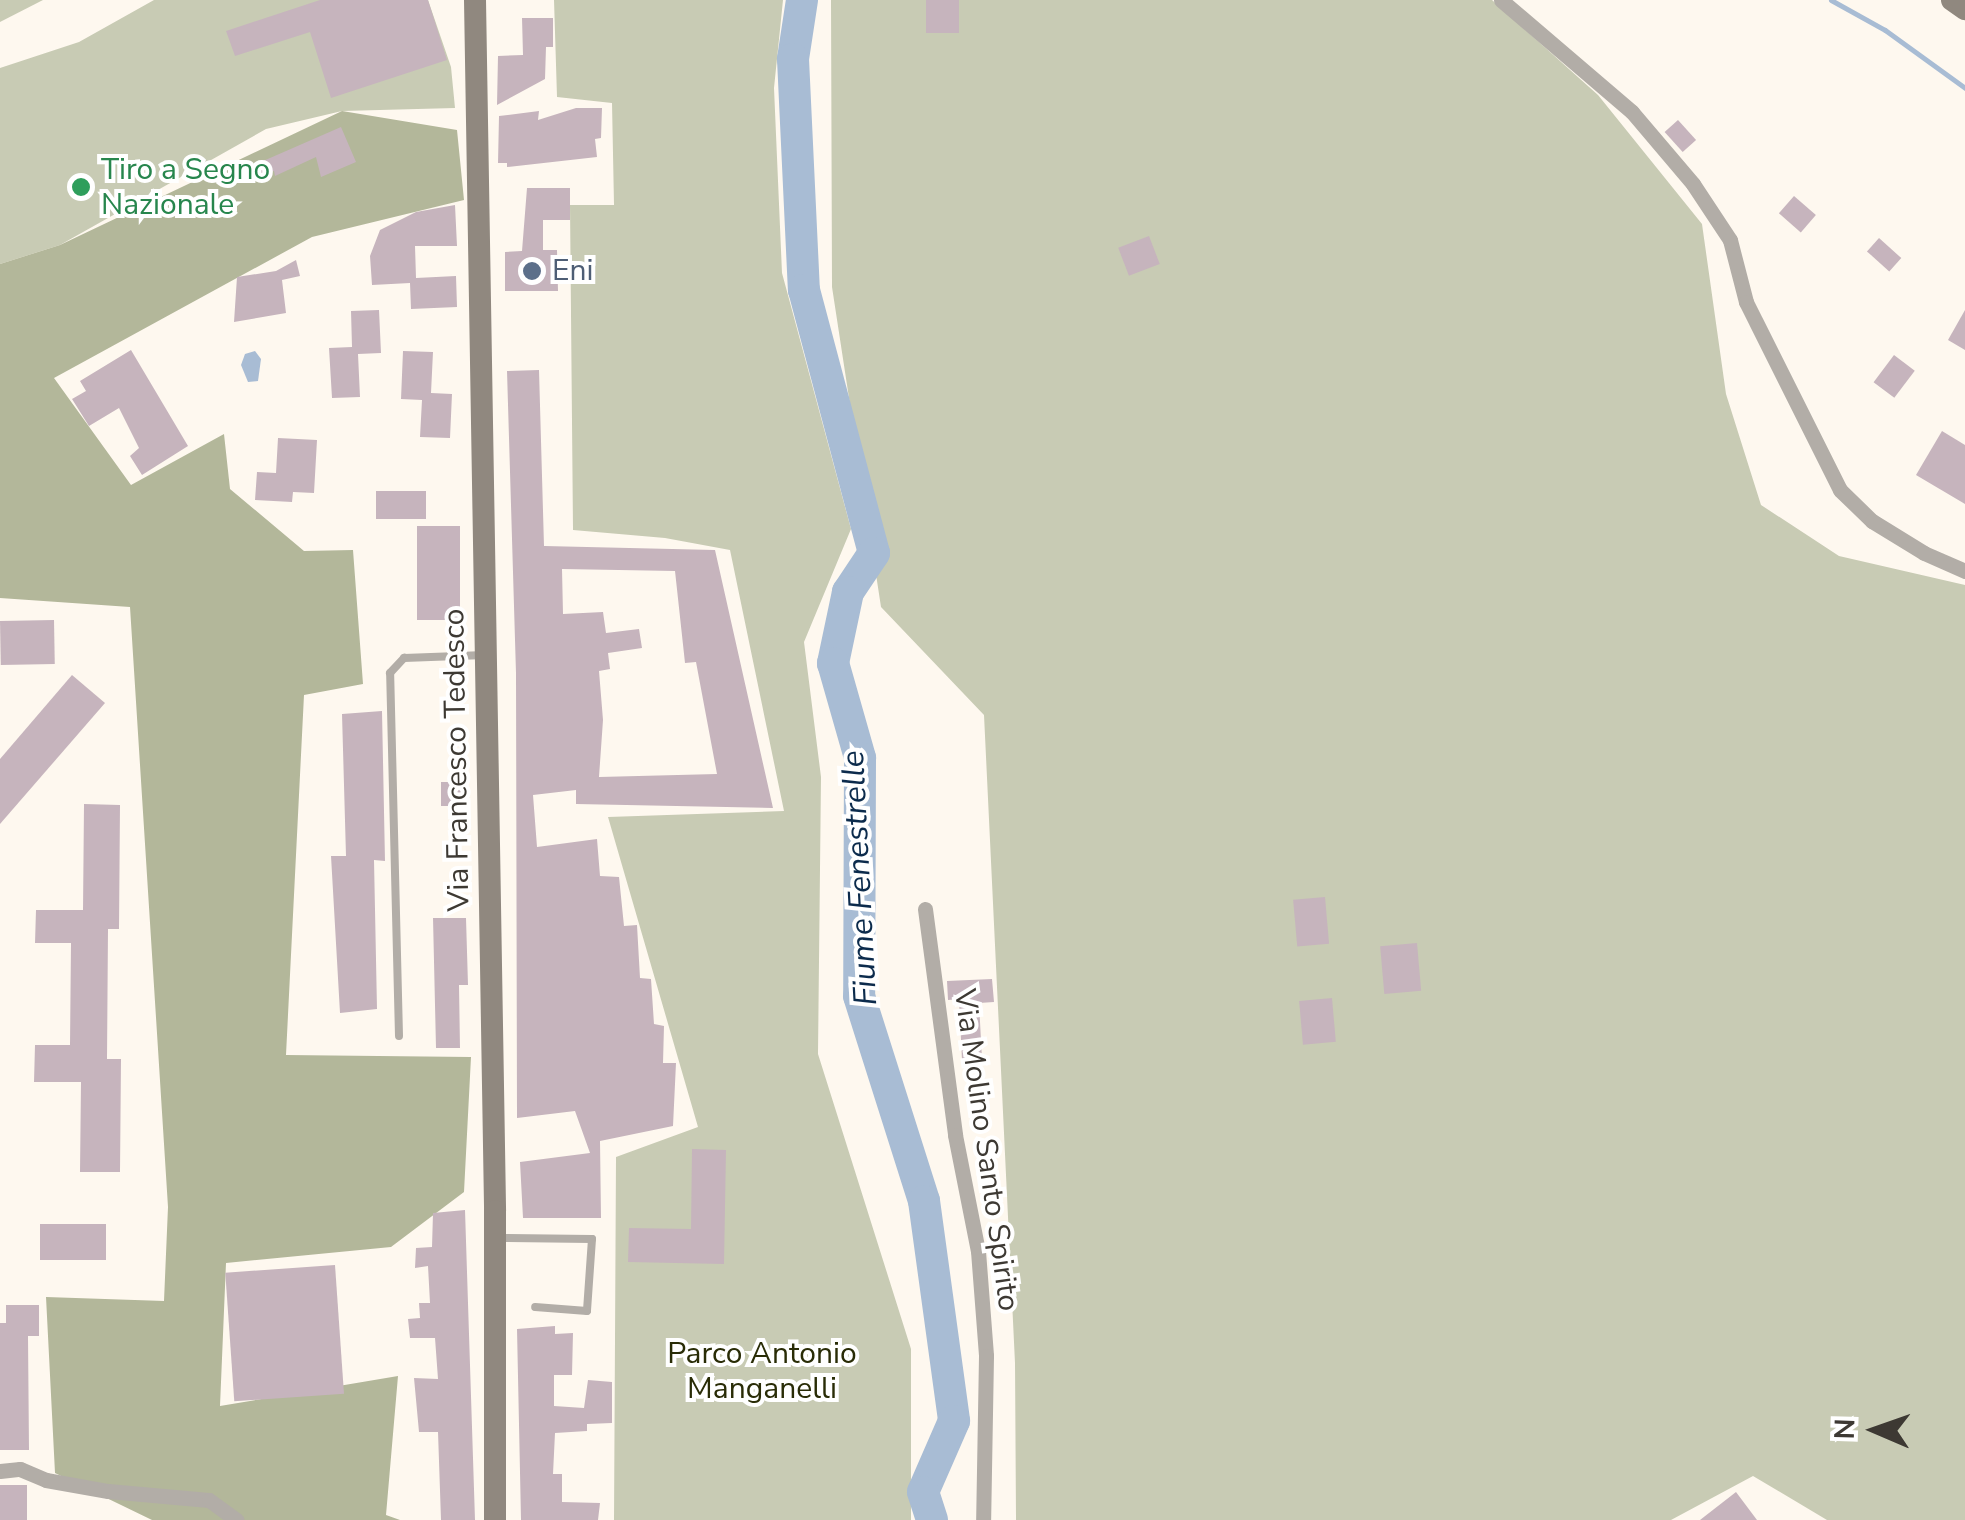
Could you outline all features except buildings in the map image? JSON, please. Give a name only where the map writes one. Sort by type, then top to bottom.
[{"type":"street","name":"Via Francesco Tedesco","points":[[475,0],[495,1238],[495,1520]]},
{"type":"street","points":[[1502,0],[1632,112],[1693,184],[1730,240],[1746,302],[1840,490],[1872,521],[1924,553],[1965,571]]},
{"type":"street","points":[[1952,0],[1965,9]]},
{"type":"street","name":"Via Molino Santo Spirito","points":[[925,909],[955,1135],[978,1252],[986,1356],[983,1520]]},
{"type":"street","points":[[0,1471],[20,1469],[46,1480],[210,1500],[237,1520]]},
{"type":"lane","points":[[399,1036],[390,673],[404,658],[486,656]]},
{"type":"lane","points":[[495,1238],[592,1239],[587,1311],[534,1307]]},
{"type":"green space","points":[[0,0],[43,0],[0,22]]},
{"type":"green space","name":"Tiro a Segno Nazionale","points":[[154,0],[428,0],[451,67],[455,108],[342,111],[266,129],[60,245],[0,264],[0,68],[79,42]]},
{"type":"green space","name":"Parco Antonio Manganelli","points":[[554,0],[783,0],[774,88],[782,273],[851,529],[804,642],[821,777],[818,1054],[911,1349],[911,1520],[614,1520],[616,1157],[698,1127],[608,817],[784,811],[730,550],[665,538],[573,530],[570,205],[614,205],[612,103],[557,97]]},
{"type":"green space","points":[[831,0],[1492,0],[1598,95],[1702,224],[1726,394],[1761,505],[1839,556],[1965,585],[1965,1520],[1827,1520],[1753,1476],[1671,1520],[1016,1520],[1015,1363],[984,715],[881,607],[832,287]]},
{"type":"green space","points":[[342,111],[457,130],[464,200],[312,237],[54,378],[131,485],[224,434],[230,489],[304,551],[353,550],[363,684],[304,695],[286,1055],[471,1057],[464,1192],[391,1247],[226,1263],[220,1406],[398,1376],[386,1515],[400,1520],[152,1520],[55,1473],[46,1297],[164,1301],[168,1207],[130,607],[0,598],[0,264],[60,245]]},
{"type":"water","points":[[255,351],[261,359],[258,381],[248,382],[241,365],[245,354]]},
{"type":"waterway","name":"Fiume Fenestrelle","points":[[802,0],[793,59],[804,290],[874,553],[848,592],[833,663],[860,758],[859,996],[924,1201],[954,1421],[923,1492],[932,1520]]},
{"type":"waterway","points":[[1831,0],[1885,30],[1965,88]]},
{"type":"place","name":"Tiro a Segno Nazionale","points":[[81,187]]},
{"type":"place","name":"Eni","points":[[532,271]]}]
